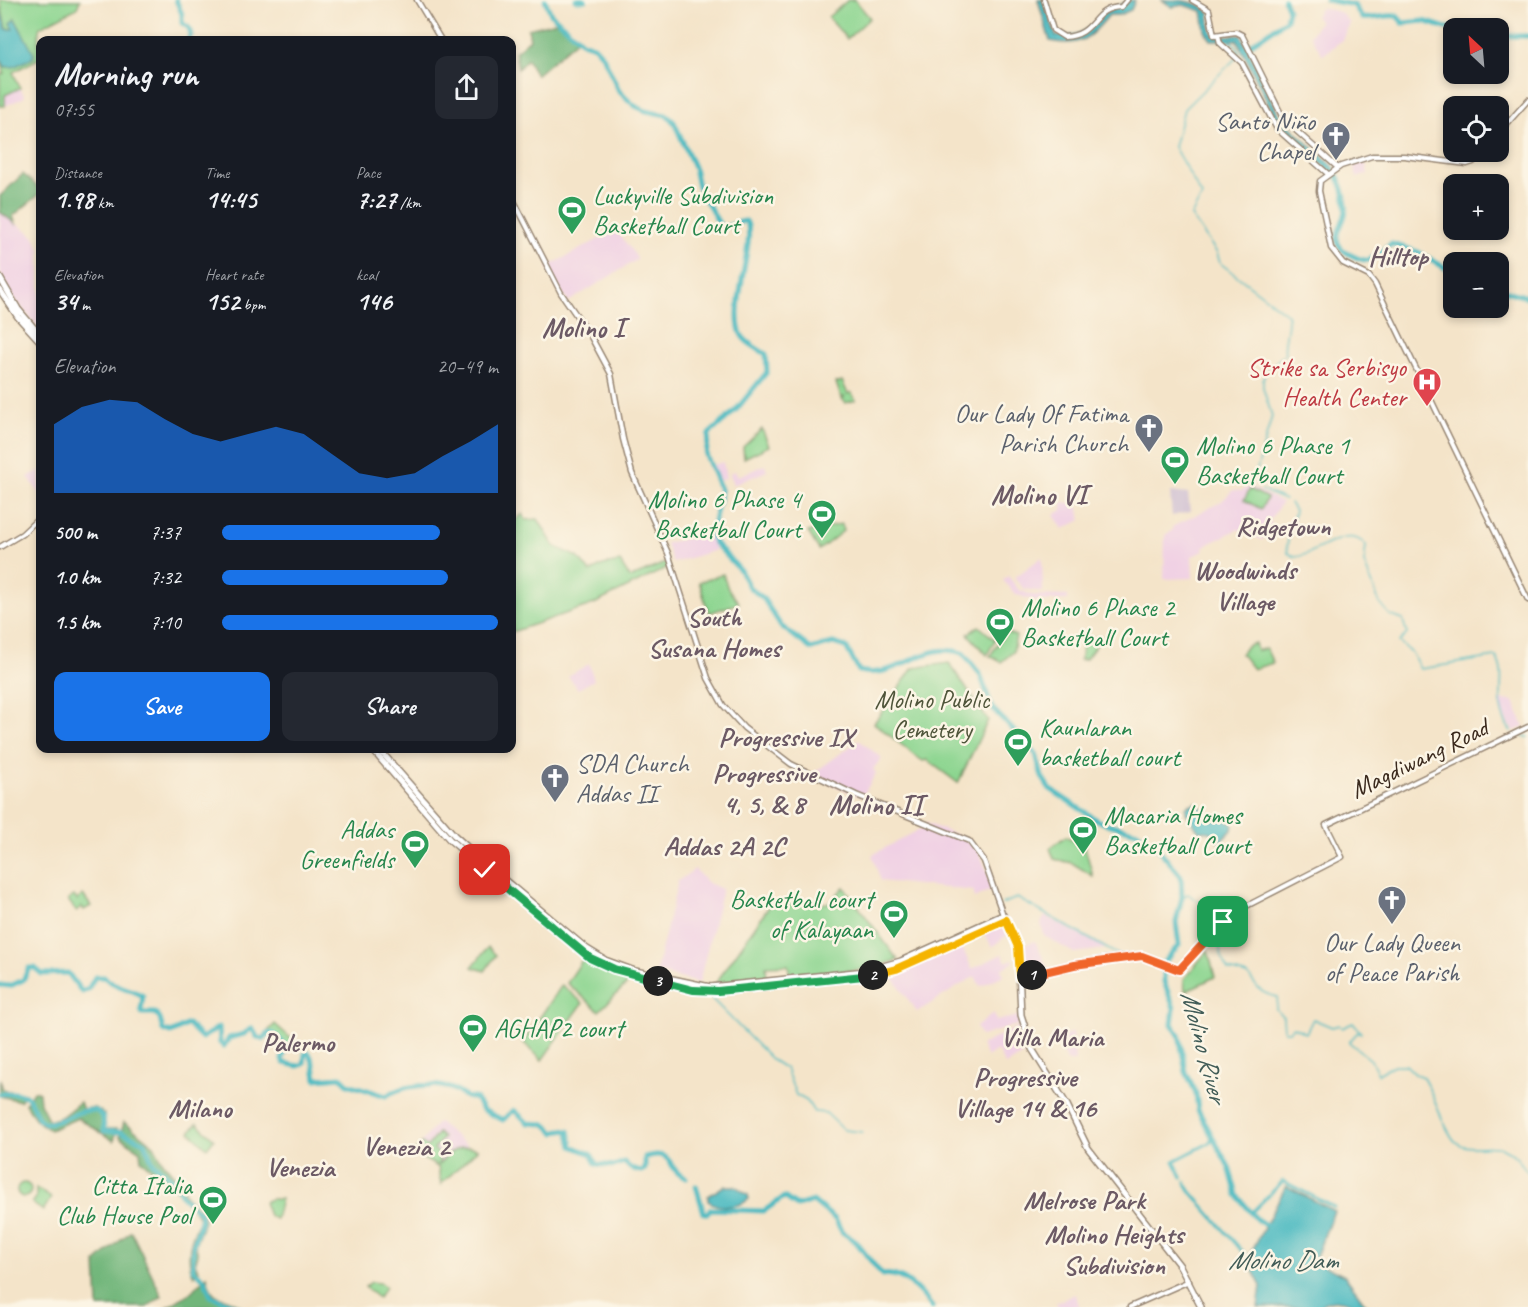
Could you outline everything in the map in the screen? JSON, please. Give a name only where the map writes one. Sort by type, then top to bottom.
[{"type":"main road","points":[[417,0],[439,36]]},
{"type":"main road","points":[[1044,0],[1053,30],[1064,37],[1090,28],[1103,10],[1109,7],[1120,7],[1127,0]]},
{"type":"main road","points":[[1192,0],[1209,10],[1211,30],[1238,57],[1277,129],[1334,170]]},
{"type":"main road","points":[[1218,37],[1238,32],[1284,120],[1327,160],[1334,170]]},
{"type":"main road","points":[[1509,122],[1528,100]]},
{"type":"main road","points":[[1443,161],[1383,156],[1334,170],[1320,181],[1318,187],[1331,248],[1343,263],[1369,276],[1375,284],[1528,600]]},
{"type":"main road","points":[[516,205],[561,293],[590,335],[611,375],[632,473],[668,553],[708,678],[723,705],[744,728],[791,764],[856,795],[969,841],[984,861],[1004,917],[1018,947],[1022,1018],[1032,1049],[1067,1105],[1088,1148],[1190,1281],[1201,1307]]},
{"type":"main road","points":[[0,278],[18,309],[36,330]]},
{"type":"main road","points":[[0,290],[14,312],[36,337]]},
{"type":"main road","points":[[0,547],[22,534],[36,521]]},
{"type":"main road","name":"Magdiwang Road","points":[[1020,978],[1074,965],[1136,956],[1154,959],[1176,970],[1182,968],[1228,917],[1342,858],[1326,825],[1528,727]]},
{"type":"main road","points":[[375,753],[450,840],[583,953],[614,969],[705,989],[831,976],[890,968],[1004,917]]},
{"type":"main road","points":[[382,753],[454,835],[586,949],[622,967],[705,989]]},
{"type":"main road","points":[[1130,1307],[1190,1281]]},
{"type":"shaded area","points":[[1321,8],[1340,12],[1350,23],[1342,40],[1323,55],[1310,35],[1320,22],[1315,16]]},
{"type":"shaded area","points":[[20,88],[25,97],[5,106],[5,95]]},
{"type":"shaded area","points":[[1365,161],[1368,174],[1357,178],[1354,166]]},
{"type":"shaded area","points":[[0,212],[33,235],[36,241],[36,325],[12,296],[0,272]]},
{"type":"shaded area","points":[[616,230],[638,259],[568,302],[547,267]]},
{"type":"shaded area","points":[[723,462],[726,478],[719,481],[713,465]]},
{"type":"shaded area","points":[[765,465],[767,471],[733,485],[730,473],[735,471],[738,476]]},
{"type":"shaded area","points":[[36,472],[36,488],[28,477]]},
{"type":"shaded area","points":[[1249,486],[1282,502],[1269,521],[1272,523],[1262,540],[1238,529],[1203,547],[1204,551],[1192,556],[1193,578],[1164,579],[1165,535],[1173,530],[1172,527],[1221,502],[1233,490],[1242,491]]},
{"type":"shaded area","points":[[1170,492],[1188,494],[1190,512],[1172,516]]},
{"type":"shaded area","points":[[1062,502],[1078,504],[1081,520],[1063,529],[1054,515],[1062,510]]},
{"type":"shaded area","points":[[708,534],[716,550],[673,563],[666,543]]},
{"type":"shaded area","points":[[1042,557],[1043,592],[1024,589],[1014,578]]},
{"type":"shaded area","points":[[1008,576],[1019,590],[1032,595],[1068,596],[1068,600],[1035,601],[1015,594],[1003,580]]},
{"type":"shaded area","points":[[589,664],[594,680],[578,689],[568,676]]},
{"type":"shaded area","points":[[1501,700],[1514,701],[1524,727],[1514,731],[1508,724],[1500,708]]},
{"type":"shaded area","points":[[859,740],[882,758],[873,769],[876,773],[862,797],[811,775]]},
{"type":"shaded area","points":[[926,823],[964,838],[979,851],[993,889],[974,898],[974,891],[881,881],[872,855],[924,827]]},
{"type":"shaded area","points":[[695,869],[706,882],[722,889],[699,983],[656,972],[678,881]]},
{"type":"shaded area","points":[[1045,916],[1106,949],[1074,953],[1044,936],[1041,923]]},
{"type":"shaded area","points":[[1001,924],[1008,934],[992,947],[984,932]]},
{"type":"shaded area","points":[[1035,941],[1049,971],[1029,974],[1026,972],[1022,946]]},
{"type":"shaded area","points":[[960,943],[972,969],[1002,954],[1006,962],[1013,959],[1014,962],[1001,969],[1004,975],[980,986],[975,976],[917,1012],[890,973]]},
{"type":"shaded area","points":[[994,1013],[996,1021],[1018,1016],[1020,1024],[981,1036],[976,1027]]},
{"type":"shaded area","points":[[1020,1026],[1021,1035],[1030,1051],[1005,1065],[997,1050],[987,1057],[981,1045]]},
{"type":"shaded area","points":[[1073,1032],[1075,1061],[1067,1061],[1055,1039]]},
{"type":"shaded area","points":[[438,1122],[469,1147],[438,1167],[413,1153]]},
{"type":"shaded area","points":[[1075,1294],[1080,1307],[1058,1307],[1056,1303]]},
{"type":"green space","points":[[0,0],[80,0],[77,8],[40,27],[38,36],[36,36],[36,60],[13,72],[20,88],[5,95],[5,106],[0,106],[0,75],[4,73],[0,57],[5,67],[28,46],[15,19],[14,29],[6,29]]},
{"type":"green space","points":[[848,0],[855,0],[870,18],[847,39],[828,17]]},
{"type":"green space","points":[[559,21],[579,38],[536,75],[527,59],[518,69],[516,58],[516,51],[530,39],[528,29]]},
{"type":"green space","points":[[23,174],[36,185],[36,197],[13,216],[16,224],[0,212],[0,196]]},
{"type":"green space","points":[[842,381],[848,394],[851,392],[856,400],[846,403],[842,399],[844,397],[841,397],[836,383]]},
{"type":"green space","points":[[762,429],[769,446],[744,458],[743,447]]},
{"type":"green space","points":[[1250,489],[1267,498],[1261,509],[1244,500]]},
{"type":"green space","points":[[523,514],[526,520],[538,519],[554,546],[578,557],[590,572],[603,565],[620,562],[630,578],[667,562],[669,567],[594,604],[516,631],[516,520]]},
{"type":"green space","points":[[841,524],[843,531],[819,550],[808,532]]},
{"type":"green space","points":[[723,574],[728,589],[739,603],[709,613],[699,582]]},
{"type":"green space","points":[[979,626],[995,640],[987,655],[968,634]]},
{"type":"green space","points":[[1005,632],[1016,636],[1013,652],[1001,662],[990,656]]},
{"type":"green space","points":[[1102,637],[1086,659],[1080,660],[1084,639]]},
{"type":"green space","points":[[1255,643],[1257,651],[1266,648],[1273,663],[1253,669],[1241,654],[1247,646]]},
{"type":"green space","name":"Molino Public Cemetery","points":[[949,663],[988,720],[958,783],[927,760],[923,761],[917,757],[874,723],[913,668]]},
{"type":"green space","points":[[1066,836],[1085,847],[1093,876],[1072,863],[1054,859],[1050,848]]},
{"type":"green space","points":[[844,887],[898,960],[867,969],[790,976],[788,965],[766,966],[767,979],[715,984],[770,905],[829,903]]},
{"type":"green space","points":[[83,895],[91,906],[84,910],[82,907],[76,911],[68,900],[74,896],[77,900]]},
{"type":"green space","points":[[488,947],[496,955],[485,971],[472,967]]},
{"type":"green space","points":[[1208,950],[1215,977],[1185,991],[1184,979]]},
{"type":"green space","points":[[583,959],[623,977],[628,983],[599,1011],[567,983]]},
{"type":"green space","points":[[562,985],[583,1003],[542,1060],[523,1042]]},
{"type":"green space","points":[[275,1024],[295,1042],[286,1054],[288,1047],[286,1044],[277,1035],[268,1031]]},
{"type":"green space","points":[[0,1079],[3,1090],[25,1094],[20,1101],[0,1096]]},
{"type":"green space","points":[[33,1091],[39,1092],[40,1103],[49,1121],[61,1117],[80,1102],[83,1110],[94,1108],[99,1110],[104,1114],[105,1129],[117,1129],[114,1141],[78,1118],[50,1130],[37,1121],[25,1104]]},
{"type":"green space","points":[[124,1122],[154,1145],[163,1162],[182,1185],[186,1196],[202,1212],[204,1221],[195,1245],[198,1254],[195,1264],[199,1270],[194,1276],[189,1255],[191,1241],[200,1221],[197,1214],[174,1189],[141,1160],[140,1151],[120,1137]]},
{"type":"green space","points":[[197,1123],[214,1139],[207,1148],[190,1132]]},
{"type":"green space","points":[[438,1133],[443,1138],[434,1149],[440,1155],[438,1166],[455,1150],[466,1147],[478,1149],[441,1184],[438,1167],[413,1153],[422,1143],[427,1147]]},
{"type":"green space","points":[[24,1183],[29,1185],[31,1190],[29,1195],[24,1197],[19,1195],[17,1190],[19,1185]]},
{"type":"green space","points":[[36,1188],[51,1198],[43,1211],[32,1203],[36,1198]]},
{"type":"green space","points":[[281,1199],[276,1219],[269,1216],[264,1202]]},
{"type":"green space","points":[[131,1231],[162,1296],[147,1307],[98,1307],[96,1262]]},
{"type":"green space","points":[[207,1276],[209,1285],[216,1295],[242,1307],[167,1307],[190,1293]]},
{"type":"green space","points":[[371,1282],[380,1283],[386,1287],[378,1298],[365,1287]]},
{"type":"water","points":[[1038,0],[1044,0],[1056,36],[1070,36],[1089,28],[1103,12],[1127,1],[1135,0],[1131,10],[1119,15],[1109,15],[1084,39],[1078,42],[1061,43],[1050,41]]},
{"type":"water","points":[[1162,0],[1195,3],[1206,9],[1215,36],[1241,35],[1281,118],[1334,167],[1329,170],[1326,168],[1278,124],[1237,40],[1211,40],[1205,31],[1202,11],[1183,5],[1172,7]]},
{"type":"water","points":[[0,8],[6,29],[13,29],[10,23],[15,19],[34,54],[33,58],[13,67],[5,67],[0,57]]},
{"type":"water","points":[[1196,802],[1211,820],[1225,819],[1233,824],[1232,830],[1219,843],[1211,832],[1199,831],[1186,813],[1186,807]]},
{"type":"water","points":[[724,1186],[735,1186],[748,1195],[749,1199],[729,1206],[708,1201],[708,1196]]},
{"type":"water","name":"Molino Dam","points":[[1286,1186],[1334,1211],[1314,1261],[1345,1276],[1368,1307],[1337,1300],[1320,1307],[1258,1307],[1261,1286],[1247,1260]]},
{"type":"waterway","points":[[176,0],[182,14],[182,23],[189,28],[190,36]]},
{"type":"waterway","name":"Molino River","points":[[545,0],[551,14],[582,42],[594,46],[603,56],[619,91],[625,97],[635,106],[666,115],[674,122],[694,167],[698,187],[721,227],[746,221],[748,241],[738,307],[738,322],[745,340],[766,354],[767,372],[736,410],[709,434],[706,455],[721,491],[711,535],[714,542],[740,570],[749,587],[763,598],[781,626],[811,649],[833,643],[846,647],[859,671],[873,673],[886,670],[935,651],[949,650],[963,653],[980,674],[992,708],[1036,754],[1042,777],[1050,789],[1100,822],[1137,832],[1155,845],[1181,876],[1182,897],[1176,922],[1179,945],[1164,962],[1164,982],[1174,1008],[1172,1024],[1179,1035],[1186,1072],[1196,1093],[1198,1110],[1229,1167],[1237,1195],[1258,1221],[1271,1227]]},
{"type":"waterway","name":"Molino River","points":[[576,0],[585,0]]},
{"type":"waterway","points":[[1244,49],[1286,20],[1288,10],[1284,0]]},
{"type":"waterway","points":[[1326,0],[1354,5],[1362,18],[1397,16],[1403,23],[1424,21],[1443,27]]},
{"type":"waterway","points":[[1509,36],[1528,36]]},
{"type":"waterway","points":[[1225,38],[1238,48],[1237,57],[1184,109],[1174,147],[1202,196],[1191,216],[1217,253],[1220,263],[1287,314],[1285,354],[1266,371],[1263,379],[1263,388],[1272,416],[1257,470]]},
{"type":"waterway","points":[[1327,164],[1338,177],[1343,188],[1346,213],[1337,238],[1343,250],[1357,258],[1368,260],[1392,244],[1418,252],[1443,267]]},
{"type":"waterway","points":[[1509,292],[1528,297]]},
{"type":"waterway","points":[[1262,490],[1285,500]]},
{"type":"waterway","points":[[1290,503],[1295,511],[1287,545],[1288,553],[1295,557],[1303,556],[1341,539],[1359,540],[1366,546],[1364,563],[1380,604],[1391,616],[1403,620],[1407,634],[1399,642],[1412,653],[1420,669],[1496,657],[1500,665],[1502,711],[1511,731]]},
{"type":"waterway","points":[[1519,735],[1528,737]]},
{"type":"waterway","points":[[1182,897],[1188,894],[1198,901],[1226,910],[1236,930],[1234,934],[1222,937],[1220,950],[1224,962],[1228,970],[1248,975],[1260,990],[1278,997],[1276,1009],[1283,1017],[1284,1031],[1289,1031],[1293,1027],[1306,1033],[1313,1019],[1332,1027],[1339,1025],[1342,1028],[1353,1023],[1361,1033],[1357,1033],[1349,1042],[1371,1060],[1378,1074],[1394,1065],[1406,1065],[1415,1074],[1423,1077],[1455,1141],[1460,1145],[1472,1147],[1493,1146],[1505,1149],[1515,1156],[1528,1172]]},
{"type":"waterway","points":[[1002,904],[1017,898],[1120,956]]},
{"type":"waterway","points":[[0,985],[10,986],[23,980],[29,968],[35,968],[42,974],[68,973],[82,992],[88,989],[95,977],[104,977],[112,983],[143,996],[141,1010]]},
{"type":"waterway","points":[[712,999],[772,1060],[786,1069],[796,1095],[807,1101],[814,1112],[826,1113],[844,1130],[862,1132]]},
{"type":"waterway","points":[[142,1013],[155,1013],[160,1019],[163,1030],[171,1033],[188,1024],[202,1038],[219,1027],[220,1043],[224,1046],[229,1038],[244,1034],[252,1028],[257,1037],[263,1039],[269,1033],[274,1034],[287,1047],[282,1059],[284,1063],[298,1066],[304,1064],[305,1054],[309,1053],[314,1064],[316,1079],[341,1077],[348,1084],[386,1096],[409,1087],[428,1085],[446,1087],[466,1097],[475,1098],[483,1110],[503,1120],[514,1110],[528,1123],[545,1124],[555,1133],[561,1130],[569,1131],[572,1146],[591,1154],[596,1164],[614,1166],[624,1162],[630,1168],[641,1171],[645,1169],[645,1157],[662,1156],[680,1175],[686,1178]]},
{"type":"waterway","points":[[0,1094],[16,1093],[28,1097],[39,1119],[45,1123],[52,1123],[84,1111],[97,1111],[103,1117],[104,1131],[121,1132],[144,1142],[153,1163],[172,1179],[183,1197],[200,1213],[201,1221],[193,1245],[193,1269],[205,1280],[211,1296],[240,1307]]},
{"type":"waterway","points":[[1182,1177],[1174,1161],[1209,1143],[1212,1138]]},
{"type":"waterway","points":[[1251,1213],[1283,1181],[1334,1207]]},
{"type":"waterway","points":[[1185,1182],[1243,1252]]},
{"type":"waterway","points":[[696,1186],[704,1213],[708,1213],[710,1209],[764,1211],[784,1197],[797,1206],[813,1201],[835,1219],[842,1232],[856,1242],[882,1275],[904,1279],[917,1289],[932,1307]]},
{"type":"waterway","points":[[1243,1252],[1250,1257]]},
{"type":"place","name":"Santo Niño Chapel","points":[[1336,162]]},
{"type":"place","name":"Luckyville Subdivision Basketball Court","points":[[572,236]]},
{"type":"place","name":"Strike sa Serbisyo Health Center","points":[[1427,408]]},
{"type":"place","name":"Our Lady Of Fatima Parish Church","points":[[1149,454]]},
{"type":"place","name":"Molino 6 Phase 1 Basketball Court","points":[[1175,486]]},
{"type":"place","name":"Molino 6 Phase 4 Basketball Court","points":[[822,540]]},
{"type":"place","name":"Molino 6 Phase 2 Basketball Court","points":[[1000,648]]},
{"type":"place","name":"Kaunlaran basketball court","points":[[1018,768]]},
{"type":"place","name":"SDA Church Addas II","points":[[555,804]]},
{"type":"place","name":"Macaria Homes Basketball Court","points":[[1083,856]]},
{"type":"place","name":"Addas Greenfields","points":[[415,870]]},
{"type":"place","name":"Our Lady Queen of Peace Parish","points":[[1392,926]]},
{"type":"place","name":"Basketball court of Kalayaan","points":[[894,940]]},
{"type":"place","name":"AGHAP2 court","points":[[473,1054]]},
{"type":"place","name":"Citta Italia Club House Pool","points":[[213,1226]]},
{"type":"district","name":"Hilltop","points":[[1398,256]]},
{"type":"district","name":"Molino I","points":[[583,327]]},
{"type":"district","name":"Molino VI","points":[[1039,494]]},
{"type":"district","name":"Ridgetown","points":[[1283,526]]},
{"type":"district","name":"Woodwinds Village","points":[[1245,586]]},
{"type":"district","name":"South Susana Homes","points":[[714,632]]},
{"type":"district","name":"Progressive IX","points":[[786,737]]},
{"type":"district","name":"Progressive 4, 5, & 8","points":[[764,788]]},
{"type":"district","name":"Molino II","points":[[876,804]]},
{"type":"district","name":"Addas 2A 2C","points":[[724,846]]},
{"type":"district","name":"Villa Maria","points":[[1052,1037]]},
{"type":"district","name":"Palermo","points":[[298,1042]]},
{"type":"district","name":"Progressive Village 14 & 16","points":[[1025,1092]]},
{"type":"district","name":"Milano","points":[[200,1108]]},
{"type":"district","name":"Venezia 2","points":[[406,1146]]},
{"type":"district","name":"Venezia","points":[[300,1167]]},
{"type":"district","name":"Melrose Park","points":[[1084,1200]]},
{"type":"district","name":"Molino Heights Subdivision","points":[[1114,1250]]},
{"type":"route","points":[[485,870],[580,951],[597,962],[627,973],[705,991],[754,988],[881,973],[896,969],[1006,920],[1018,947],[1020,978],[1074,965],[1136,956],[1148,957],[1179,970],[1223,922]]}]
